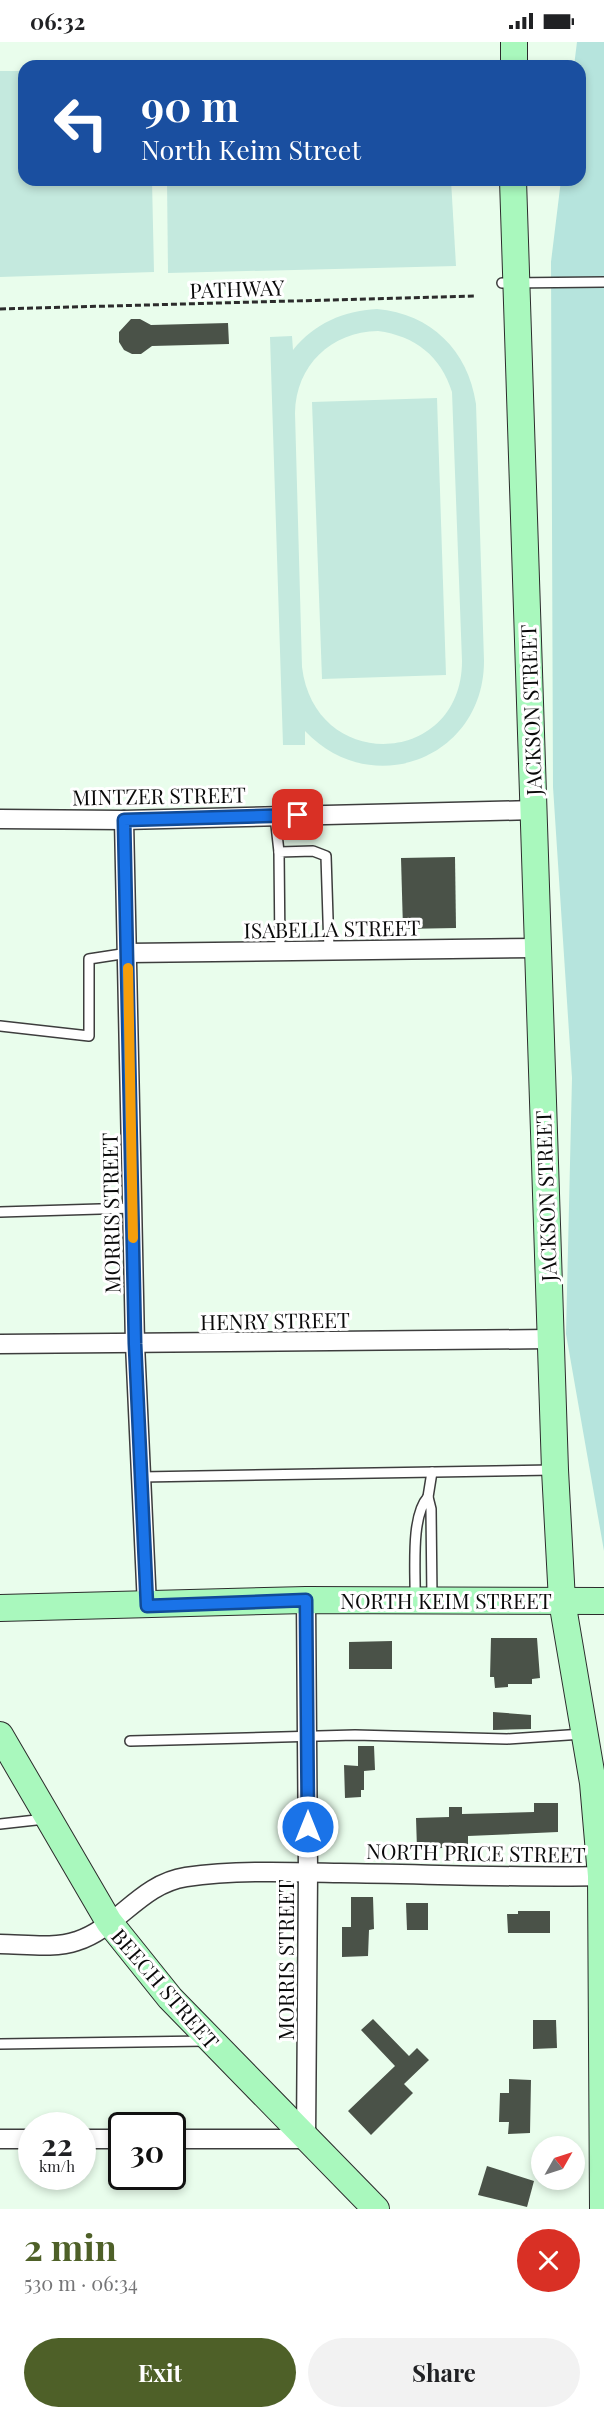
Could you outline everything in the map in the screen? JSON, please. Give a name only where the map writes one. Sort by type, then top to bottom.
[{"type":"street","points":[[513,60],[514,42]]},
{"type":"street","name":"JACKSON STREET","points":[[513,186],[509,284],[534,810],[555,1470],[562,1600],[593,1783],[602,1876],[599,2140],[603,2209]]},
{"type":"street","name":"MINTZER STREET","points":[[0,819],[124,820],[534,810]]},
{"type":"street","name":"MORRIS STREET","points":[[124,820],[135,1344],[147,1606]]},
{"type":"street","name":"ISABELLA STREET","points":[[128,953],[538,948]]},
{"type":"street","name":"HENRY STREET","points":[[0,1344],[550,1339]]},
{"type":"street","name":"MORRIS STREET","points":[[306,1600],[308,1872],[306,2139]]},
{"type":"street","name":"NORTH KEIM STREET","points":[[0,1608],[147,1606],[306,1600],[604,1601]]},
{"type":"street","name":"BEECH STREET","points":[[0,1735],[109,1922],[170,1998],[376,2209]]},
{"type":"street","name":"NORTH PRICE STREET","points":[[0,1944],[60,1944],[78,1941],[109,1922],[140,1896],[182,1878],[207,1874],[308,1872],[602,1876]]},
{"type":"street","points":[[0,2139],[18,2139]]},
{"type":"street","points":[[186,2139],[306,2139]]},
{"type":"lane","points":[[509,284],[604,282]]},
{"type":"lane","points":[[275,816],[279,852],[280,951]]},
{"type":"lane","points":[[279,852],[314,851],[326,856],[329,950]]},
{"type":"lane","points":[[0,1026],[89,1036],[89,959],[128,953]]},
{"type":"lane","points":[[0,1212],[133,1208]]},
{"type":"lane","points":[[141,1478],[555,1470]]},
{"type":"lane","points":[[423,1601],[431,1509],[428,1497],[432,1472]]},
{"type":"lane","points":[[423,1601],[417,1518],[422,1504],[428,1497]]},
{"type":"lane","points":[[130,1741],[355,1735],[507,1739],[585,1734]]},
{"type":"lane","points":[[0,1824],[49,1819]]},
{"type":"lane","points":[[0,2044],[211,2041]]},
{"type":"path","name":"PATHWAY","points":[[0,309],[475,296]]},
{"type":"shaded area","points":[[577,42],[604,42],[604,1551],[566,1334],[572,1078],[553,787],[551,262],[560,186],[586,186],[586,60],[575,60]]},
{"type":"shaded area","points":[[0,71],[18,71],[18,186],[152,186],[154,272],[0,277]]},
{"type":"shaded area","points":[[167,186],[451,186],[456,266],[168,273]]},
{"type":"shaded area","points":[[365,310],[396,312],[414,318],[444,338],[465,367],[476,404],[484,661],[479,695],[465,723],[445,745],[419,759],[391,765],[361,763],[332,752],[305,731],[305,745],[283,745],[270,337],[292,336],[293,350],[311,332],[330,320]],"holes":[[[378,331],[415,343],[434,358],[452,392],[462,661],[456,696],[439,722],[415,738],[387,744],[358,740],[332,726],[313,702],[302,667],[295,413],[302,380],[309,366],[319,354],[345,337]]]},
{"type":"shaded area","points":[[437,398],[446,675],[322,679],[312,402]]},
{"type":"building","points":[[131,319],[140,319],[151,325],[228,323],[229,344],[152,346],[141,354],[132,354],[124,350],[119,342],[119,332]]},
{"type":"building","points":[[455,857],[456,928],[403,929],[401,858]]},
{"type":"building","points":[[491,1638],[537,1638],[540,1678],[532,1679],[532,1684],[508,1684],[508,1687],[495,1688],[494,1677],[490,1677]]},
{"type":"building","points":[[392,1641],[392,1669],[349,1669],[349,1642]]},
{"type":"building","points":[[493,1712],[531,1715],[531,1729],[493,1730]]},
{"type":"building","points":[[358,1746],[374,1746],[375,1770],[364,1771],[364,1790],[361,1790],[361,1797],[345,1798],[344,1765],[358,1766]]},
{"type":"building","points":[[534,1803],[558,1803],[558,1832],[468,1836],[468,1847],[417,1849],[416,1818],[449,1817],[449,1807],[462,1807],[462,1814],[534,1812]]},
{"type":"building","points":[[351,1897],[373,1897],[374,1929],[369,1930],[368,1956],[342,1957],[342,1927],[351,1927]]},
{"type":"building","points":[[406,1903],[428,1903],[428,1930],[407,1930]]},
{"type":"building","points":[[518,1911],[550,1911],[550,1933],[508,1933],[507,1914],[518,1914]]},
{"type":"building","points":[[373,2019],[409,2056],[417,2048],[429,2060],[404,2084],[413,2093],[371,2135],[348,2111],[395,2066],[361,2030]]},
{"type":"building","points":[[533,2020],[556,2020],[557,2048],[533,2049]]},
{"type":"building","points":[[509,2079],[531,2080],[530,2133],[508,2134],[509,2122],[499,2122],[500,2093],[509,2093]]},
{"type":"building","points":[[487,2166],[531,2180],[532,2190],[527,2207],[478,2195]]},
{"type":"slow traffic","points":[[128,968],[133,1238]]},
{"type":"route","points":[[298,815],[124,820],[135,1344],[147,1606],[306,1600],[308,1827]]}]
